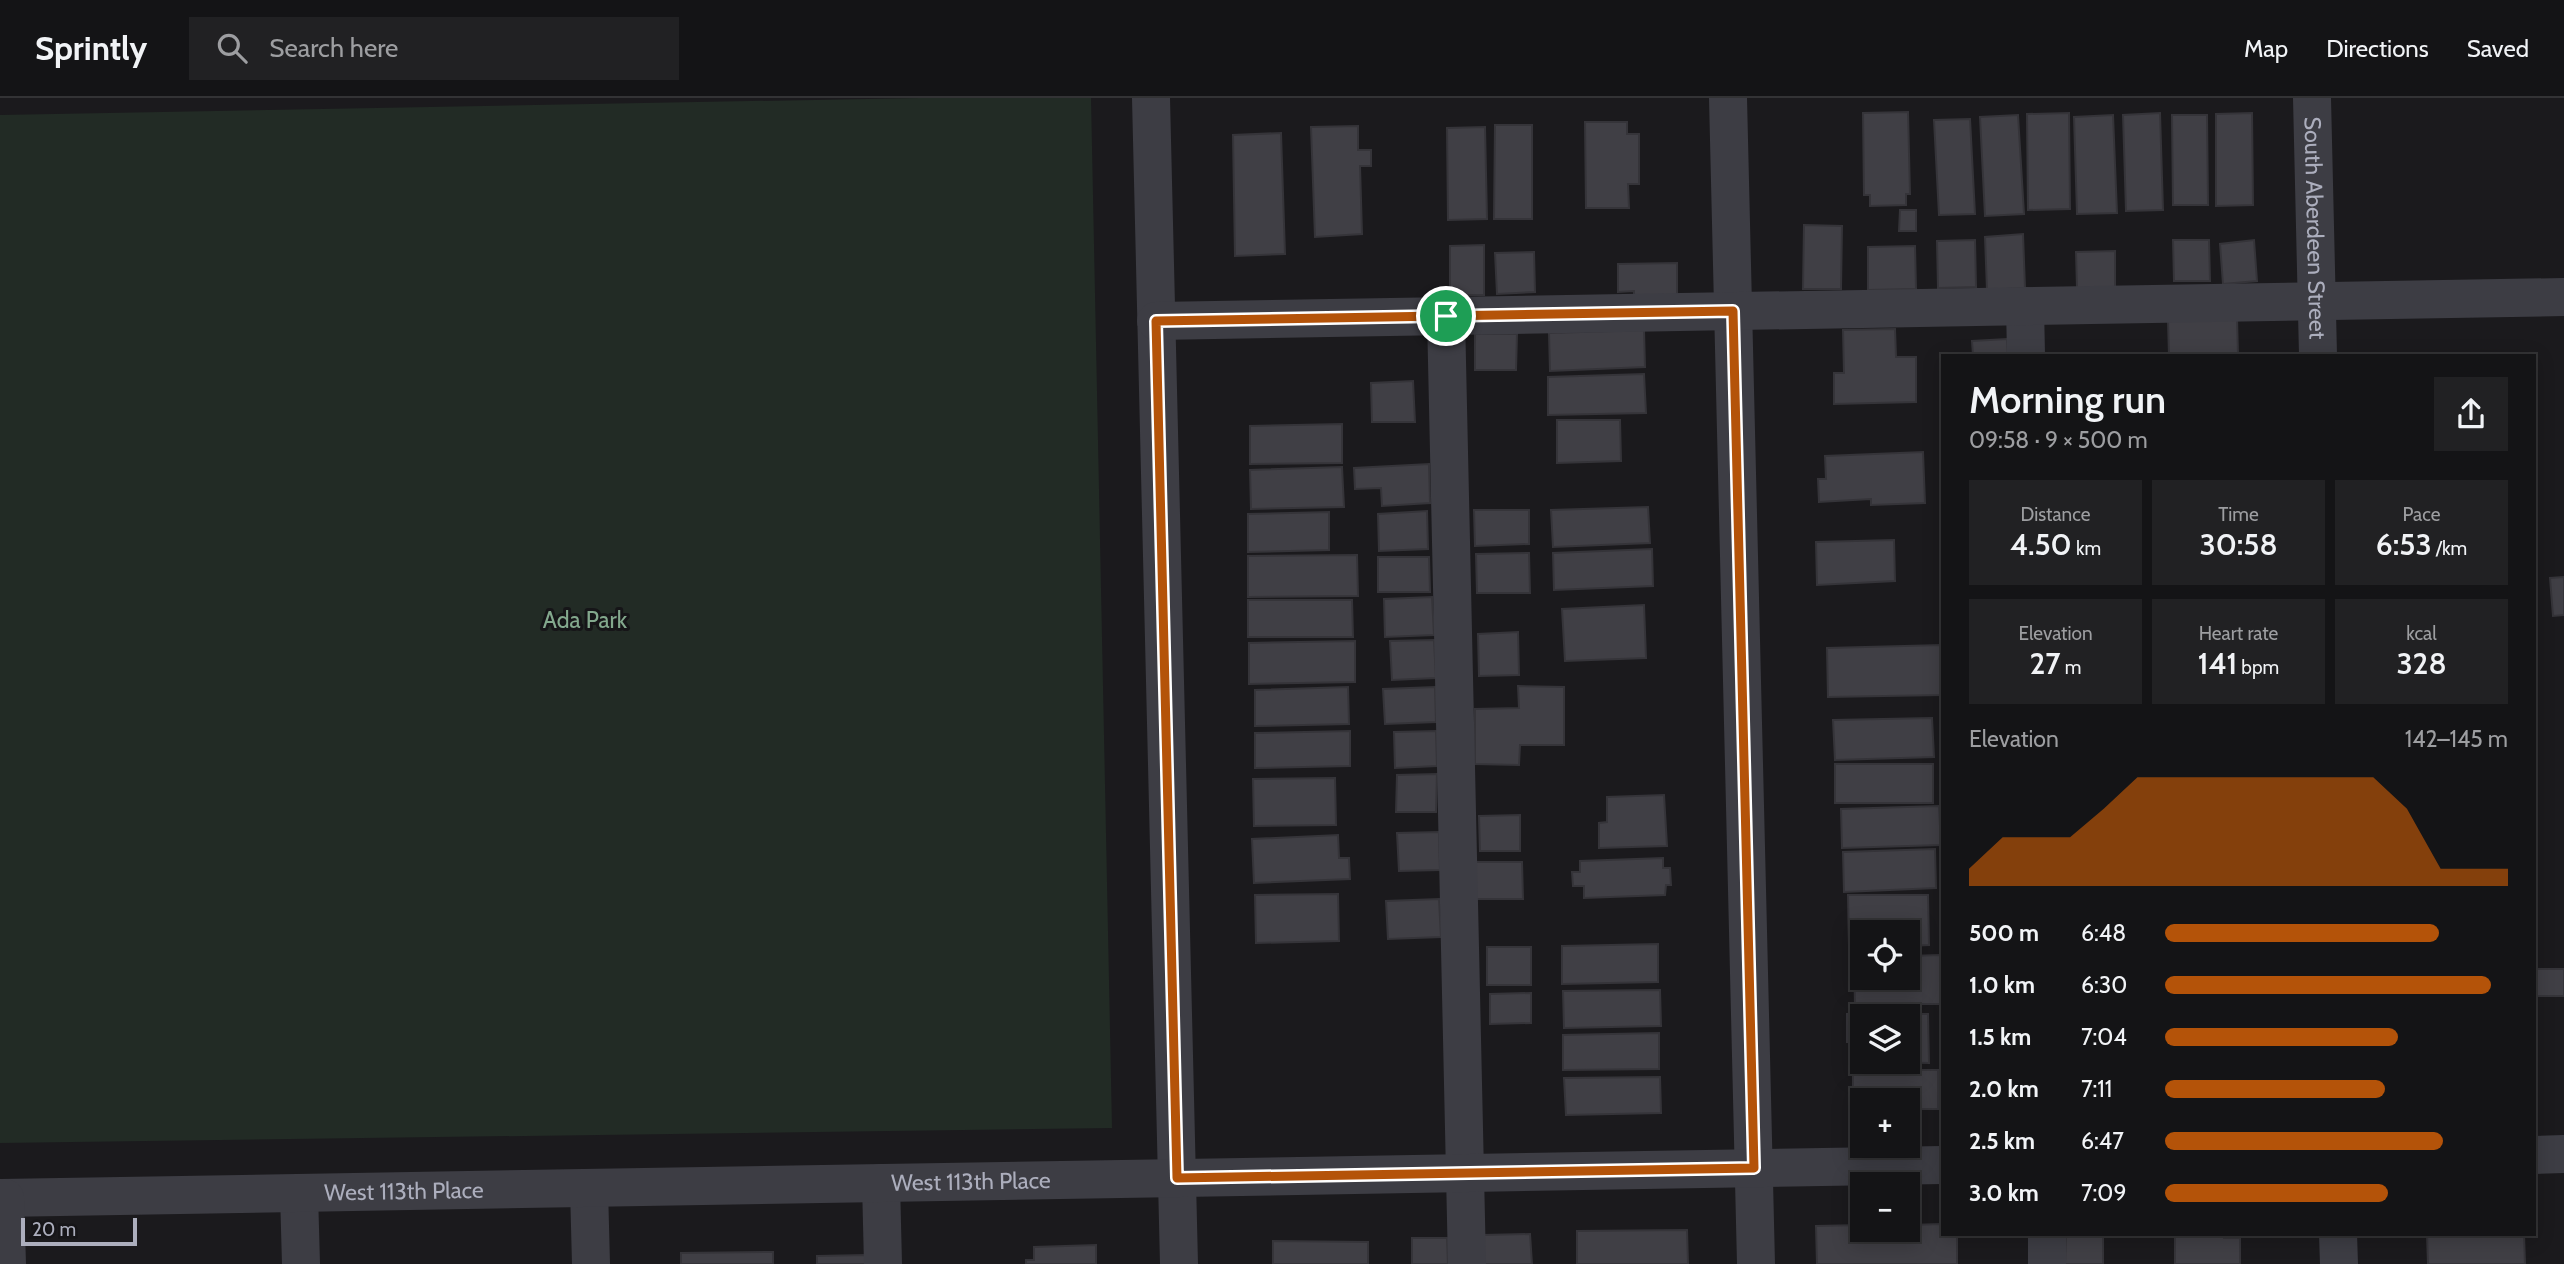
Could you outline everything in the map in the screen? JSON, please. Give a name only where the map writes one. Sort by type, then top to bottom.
[{"type":"street","points":[[1151,98],[1179,1264]]},
{"type":"street","points":[[1728,98],[1756,1264]]},
{"type":"street","name":"South Aberdeen Street","points":[[2312,98],[2318,354]]},
{"type":"street","points":[[1156,321],[2564,297]]},
{"type":"street","points":[[2025,306],[2026,354]]},
{"type":"street","points":[[1446,316],[1468,1264]]},
{"type":"street","points":[[2536,1154],[2564,1154]]},
{"type":"street","name":"West 113th Place","points":[[3,1198],[1941,1165]]},
{"type":"street","points":[[881,1183],[883,1264]]},
{"type":"street","points":[[589,1188],[591,1264]]},
{"type":"street","points":[[299,1193],[301,1264]]},
{"type":"street","points":[[3,1198],[7,1264]]},
{"type":"street","points":[[2047,1236],[2047,1264]]},
{"type":"street","points":[[2338,1236],[2339,1264]]},
{"type":"green space","name":"Ada Park","points":[[918,98],[1091,98],[1112,1128],[0,1143],[0,115]]},
{"type":"building","points":[[1908,112],[1910,194],[1906,194],[1906,205],[1870,206],[1870,195],[1864,195],[1863,113]]},
{"type":"building","points":[[2069,113],[2070,209],[2028,210],[2027,114]]},
{"type":"building","points":[[2160,113],[2163,210],[2126,211],[2123,115]]},
{"type":"building","points":[[2252,113],[2253,205],[2216,206],[2216,114]]},
{"type":"building","points":[[2018,115],[2024,214],[1985,216],[1980,117]]},
{"type":"building","points":[[2113,115],[2117,213],[2077,214],[2074,117]]},
{"type":"building","points":[[2172,115],[2207,115],[2208,205],[2173,205]]},
{"type":"building","points":[[1970,119],[1975,214],[1939,215],[1934,120]]},
{"type":"building","points":[[1585,122],[1627,122],[1627,134],[1639,134],[1639,184],[1628,184],[1629,208],[1586,208]]},
{"type":"building","points":[[1495,125],[1532,125],[1532,219],[1494,219]]},
{"type":"building","points":[[1358,126],[1358,150],[1371,150],[1371,166],[1360,166],[1362,234],[1315,237],[1311,127]]},
{"type":"building","points":[[1485,127],[1487,219],[1448,220],[1447,128]]},
{"type":"building","points":[[1281,133],[1285,254],[1235,256],[1233,135]]},
{"type":"building","points":[[1900,210],[1916,210],[1916,231],[1899,231]]},
{"type":"building","points":[[1804,225],[1842,226],[1841,289],[1803,289]]},
{"type":"building","points":[[2023,234],[2025,288],[1987,290],[1985,237]]},
{"type":"building","points":[[1975,240],[1976,287],[1938,288],[1937,241]]},
{"type":"building","points":[[2173,240],[2209,240],[2210,281],[2174,281]]},
{"type":"building","points":[[2254,240],[2257,281],[2223,284],[2220,244]]},
{"type":"building","points":[[1484,245],[1484,295],[1450,295],[1450,246]]},
{"type":"building","points":[[1915,246],[1916,289],[1868,290],[1868,247]]},
{"type":"building","points":[[2115,251],[2115,287],[2077,288],[2076,252]]},
{"type":"building","points":[[1534,252],[1535,292],[1497,294],[1495,253]]},
{"type":"building","points":[[1677,263],[1677,298],[1634,299],[1634,291],[1618,292],[1618,264]]},
{"type":"building","points":[[2237,318],[2238,354],[2169,354],[2168,321]]},
{"type":"building","points":[[1895,329],[1896,357],[1916,357],[1916,402],[1834,404],[1834,373],[1844,373],[1843,330]]},
{"type":"building","points":[[1644,330],[1645,367],[1550,371],[1549,333]]},
{"type":"building","points":[[1475,334],[1517,334],[1516,370],[1475,370]]},
{"type":"building","points":[[2007,339],[2008,354],[1973,354],[1972,341]]},
{"type":"building","points":[[1644,374],[1646,413],[1548,415],[1548,377]]},
{"type":"building","points":[[1413,381],[1415,422],[1372,422],[1371,383]]},
{"type":"building","points":[[1557,420],[1620,420],[1621,461],[1557,463]]},
{"type":"building","points":[[1342,424],[1342,463],[1250,464],[1250,426]]},
{"type":"building","points":[[1923,452],[1925,503],[1871,505],[1871,499],[1819,502],[1818,479],[1826,479],[1825,456]]},
{"type":"building","points":[[1429,464],[1430,503],[1382,506],[1381,488],[1355,489],[1354,468]]},
{"type":"building","points":[[1342,467],[1344,507],[1251,509],[1250,470]]},
{"type":"building","points":[[1648,507],[1650,543],[1553,547],[1551,510]]},
{"type":"building","points":[[1474,510],[1529,510],[1529,544],[1475,546]]},
{"type":"building","points":[[1427,511],[1428,549],[1379,551],[1378,514]]},
{"type":"building","points":[[1329,512],[1329,550],[1248,552],[1248,514]]},
{"type":"building","points":[[1894,540],[1895,581],[1817,585],[1816,542]]},
{"type":"building","points":[[1652,549],[1653,586],[1554,590],[1553,553]]},
{"type":"building","points":[[1529,553],[1530,593],[1477,593],[1476,554]]},
{"type":"building","points":[[1357,555],[1358,596],[1248,597],[1248,556]]},
{"type":"building","points":[[1378,557],[1429,557],[1430,592],[1378,592]]},
{"type":"building","points":[[2564,577],[2564,615],[2553,616],[2550,578]]},
{"type":"building","points":[[1432,597],[1434,635],[1385,637],[1384,599]]},
{"type":"building","points":[[1248,600],[1352,600],[1353,637],[1248,637]]},
{"type":"building","points":[[1644,605],[1646,658],[1565,661],[1562,609]]},
{"type":"building","points":[[1518,632],[1519,675],[1479,676],[1478,634]]},
{"type":"building","points":[[1434,640],[1436,678],[1392,680],[1390,641]]},
{"type":"building","points":[[1355,641],[1355,682],[1249,684],[1249,643]]},
{"type":"building","points":[[1941,645],[1941,695],[1828,697],[1827,648]]},
{"type":"building","points":[[1518,686],[1564,687],[1564,745],[1520,745],[1519,765],[1475,764],[1475,709],[1519,708]]},
{"type":"building","points":[[1348,687],[1349,724],[1255,726],[1255,690]]},
{"type":"building","points":[[1435,687],[1436,722],[1385,724],[1383,689]]},
{"type":"building","points":[[1932,718],[1934,757],[1835,760],[1833,720]]},
{"type":"building","points":[[1350,731],[1350,766],[1255,768],[1255,733]]},
{"type":"building","points":[[1436,731],[1437,766],[1395,768],[1394,732]]},
{"type":"building","points":[[1835,764],[1933,764],[1933,803],[1835,803]]},
{"type":"building","points":[[1437,774],[1436,812],[1396,812],[1397,775]]},
{"type":"building","points":[[1335,778],[1336,825],[1254,826],[1253,779]]},
{"type":"building","points":[[1664,795],[1667,846],[1599,848],[1599,823],[1607,822],[1607,797]]},
{"type":"building","points":[[1939,806],[1941,845],[1842,848],[1841,809]]},
{"type":"building","points":[[1520,815],[1520,851],[1480,851],[1479,816]]},
{"type":"building","points":[[1439,832],[1440,870],[1399,871],[1397,833]]},
{"type":"building","points":[[1338,835],[1339,858],[1349,858],[1350,879],[1254,883],[1252,839]]},
{"type":"building","points":[[1935,849],[1936,888],[1844,892],[1843,852]]},
{"type":"building","points":[[1663,858],[1663,868],[1670,868],[1671,885],[1666,885],[1665,895],[1584,898],[1584,886],[1573,886],[1572,872],[1580,872],[1580,861]]},
{"type":"building","points":[[1476,862],[1522,862],[1523,899],[1475,899]]},
{"type":"building","points":[[1338,894],[1339,941],[1256,943],[1255,895]]},
{"type":"building","points":[[1848,895],[1928,895],[1929,945],[1920,945],[1920,920],[1850,920],[1849,947]]},
{"type":"building","points":[[1439,899],[1441,937],[1388,939],[1386,901]]},
{"type":"building","points":[[1658,944],[1658,982],[1562,984],[1562,946]]},
{"type":"building","points":[[1487,947],[1531,947],[1531,985],[1487,985]]},
{"type":"building","points":[[1940,955],[1940,1004],[1855,1004],[1855,990],[1920,990],[1920,956]]},
{"type":"building","points":[[2536,969],[2564,969],[2564,996],[2536,996]]},
{"type":"building","points":[[1660,990],[1661,1026],[1564,1028],[1563,991]]},
{"type":"building","points":[[1531,993],[1531,1023],[1490,1024],[1490,994]]},
{"type":"building","points":[[1847,1014],[1850,1014],[1850,1042],[1847,1042]]},
{"type":"building","points":[[1920,1014],[1928,1014],[1929,1063],[1920,1063]]},
{"type":"building","points":[[1659,1033],[1659,1069],[1563,1070],[1563,1035]]},
{"type":"building","points":[[1920,1070],[1938,1070],[1938,1109],[1920,1109],[1920,1088],[1853,1088],[1853,1074],[1920,1074]]},
{"type":"building","points":[[1660,1077],[1661,1113],[1566,1115],[1564,1078]]},
{"type":"building","points":[[1941,1224],[1941,1236],[1957,1236],[1957,1264],[1817,1264],[1816,1226],[1850,1225],[1850,1242],[1920,1242],[1920,1225]]},
{"type":"building","points":[[1687,1230],[1688,1264],[1577,1264],[1577,1231]]},
{"type":"building","points":[[1530,1234],[1532,1264],[1484,1264],[1483,1235]]},
{"type":"building","points":[[2066,1236],[2103,1236],[2103,1264],[2065,1264]]},
{"type":"building","points":[[2175,1236],[2240,1238],[2240,1264],[2175,1264]]},
{"type":"building","points":[[2427,1236],[2524,1236],[2525,1264],[2428,1264]]},
{"type":"building","points":[[1412,1238],[1447,1238],[1448,1264],[1412,1264]]},
{"type":"building","points":[[1273,1241],[1368,1242],[1368,1264],[1273,1264]]},
{"type":"building","points":[[1096,1245],[1096,1264],[1026,1264],[1026,1260],[1034,1260],[1034,1247]]},
{"type":"building","points":[[773,1252],[773,1264],[681,1264],[681,1253]]},
{"type":"building","points":[[866,1255],[867,1264],[817,1264],[817,1256]]},
{"type":"route","points":[[1733,311],[1754,1168],[1177,1178],[1156,321],[1446,316],[1733,311]]}]
